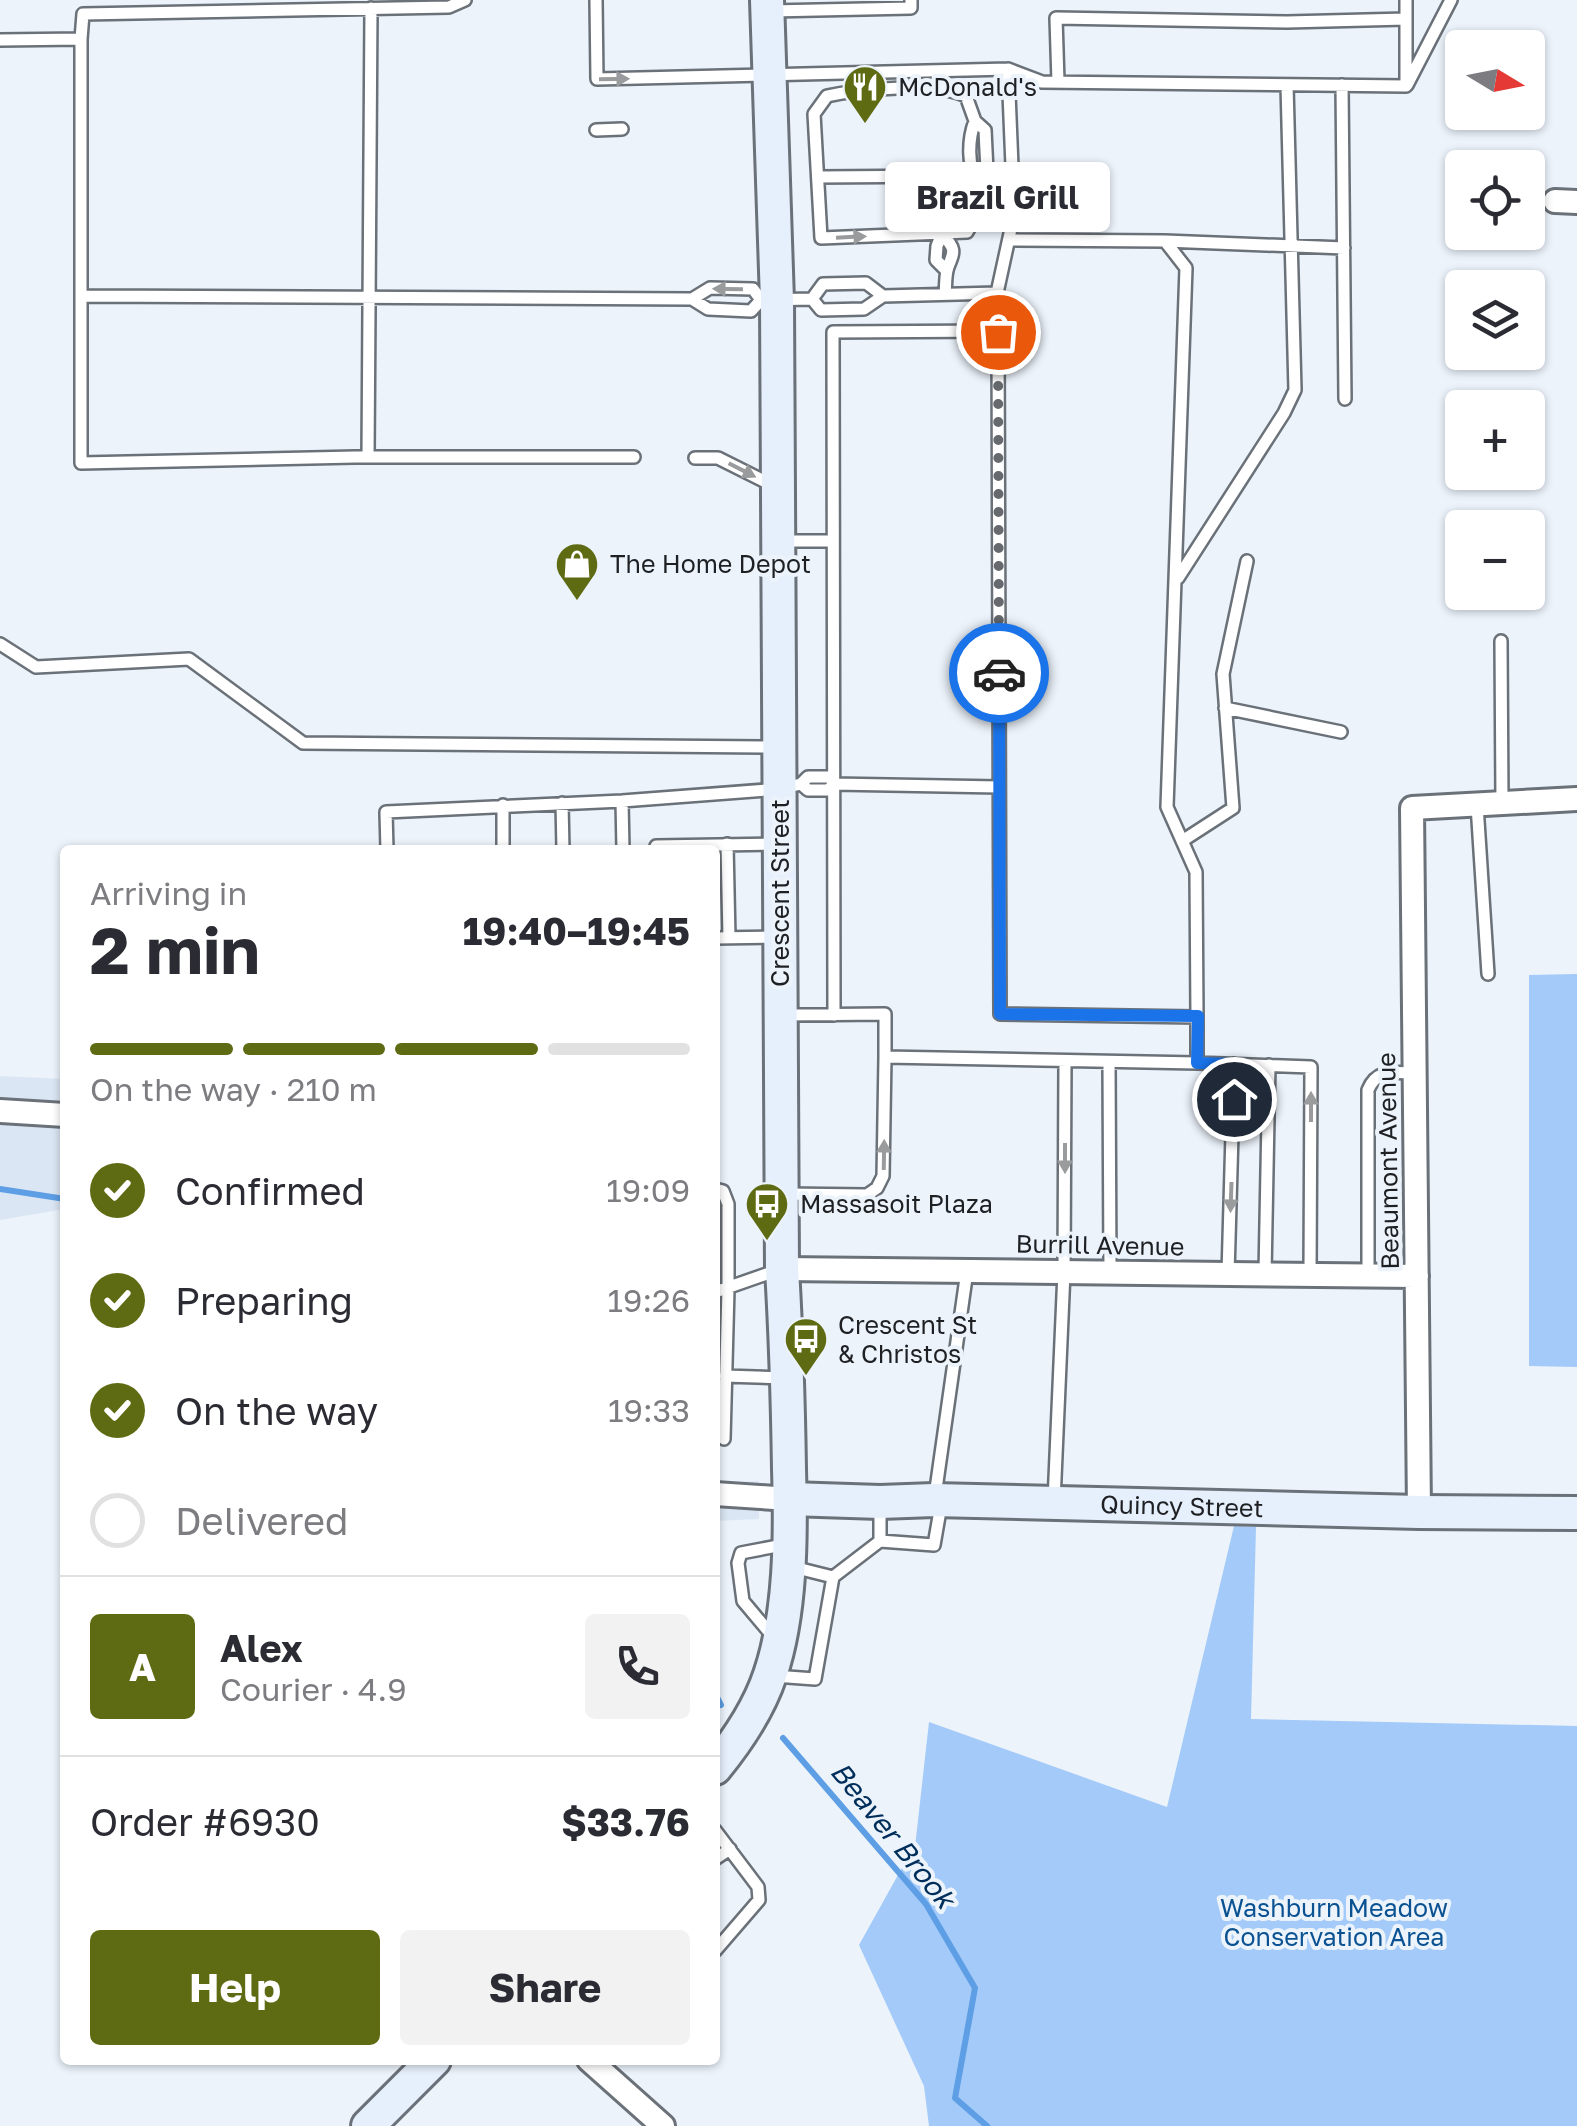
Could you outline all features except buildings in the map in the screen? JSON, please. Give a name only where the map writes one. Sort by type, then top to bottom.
[{"type":"main road","name":"Crescent Street","points":[[720,1761],[770,1675],[789,1555],[779,844],[790,787],[779,747],[778,488],[769,300],[767,6]]},
{"type":"main road","name":"Quincy Street","points":[[790,1499],[1577,1513]]},
{"type":"main road","points":[[368,2126],[429,2065]]},
{"type":"street","points":[[1477,805],[1577,800]]},
{"type":"street","name":"Beaumont Avenue","points":[[1419,1512],[1412,808],[1477,805]]},
{"type":"street","points":[[0,1112],[60,1114]]},
{"type":"street","name":"Burrill Avenue","points":[[782,1269],[1417,1276]]},
{"type":"street","points":[[720,1494],[790,1499]]},
{"type":"street","points":[[595,2065],[663,2126]]},
{"type":"lane","points":[[465,0],[449,7],[83,14],[82,463],[368,457],[634,458]]},
{"type":"lane","points":[[596,0],[597,79],[1008,69],[1042,82],[1406,86]]},
{"type":"lane","points":[[767,6],[911,8],[911,0]]},
{"type":"lane","points":[[1406,0],[1406,86]]},
{"type":"lane","points":[[1406,86],[1451,0]]},
{"type":"lane","points":[[368,457],[371,8]]},
{"type":"lane","points":[[1058,82],[1056,18],[1288,22],[1406,19]]},
{"type":"lane","points":[[0,40],[81,38]]},
{"type":"lane","points":[[1008,69],[1014,215],[998,293],[1000,1014],[1198,1016]]},
{"type":"lane","points":[[827,74],[829,95],[814,114],[820,238],[967,232]]},
{"type":"lane","points":[[1176,582],[1295,390],[1286,84]]},
{"type":"lane","points":[[1342,85],[1346,399]]},
{"type":"lane","points":[[829,95],[914,88],[954,90],[966,96],[975,121],[985,130],[987,171],[978,183],[978,213],[967,232]]},
{"type":"lane","points":[[596,130],[622,130]]},
{"type":"lane","points":[[818,177],[958,178],[963,187],[967,232]]},
{"type":"lane","points":[[943,233],[936,260],[946,270],[945,294]]},
{"type":"lane","points":[[1008,240],[1344,248]]},
{"type":"lane","points":[[1164,241],[1186,268],[1168,807],[1196,872],[1197,1063]]},
{"type":"lane","points":[[812,299],[823,284],[866,283],[883,296]]},
{"type":"lane","points":[[692,300],[710,288],[753,289],[769,300]]},
{"type":"lane","points":[[812,299],[821,310],[864,310],[883,296],[998,293]]},
{"type":"lane","points":[[81,296],[692,300],[708,310],[751,311],[769,300],[812,299]]},
{"type":"lane","points":[[834,1014],[832,332],[998,332]]},
{"type":"lane","points":[[700,458],[718,458],[778,488]]},
{"type":"lane","points":[[778,541],[833,541]]},
{"type":"lane","points":[[1182,841],[1233,808],[1223,674],[1247,560]]},
{"type":"lane","points":[[1501,642],[1502,804]]},
{"type":"lane","points":[[0,644],[36,667],[189,659],[303,742],[779,747]]},
{"type":"lane","points":[[1225,708],[1341,732]]},
{"type":"lane","points":[[387,845],[386,812],[622,801],[790,787],[828,790],[834,784],[999,787]]},
{"type":"lane","points":[[622,801],[623,845]]},
{"type":"lane","points":[[562,803],[563,845]]},
{"type":"lane","points":[[503,805],[503,845]]},
{"type":"lane","points":[[1477,805],[1488,974]]},
{"type":"lane","points":[[727,844],[720,936],[780,937]]},
{"type":"lane","points":[[692,845],[779,844]]},
{"type":"lane","points":[[780,1015],[885,1014],[883,1176],[877,1188],[867,1195],[782,1194]]},
{"type":"lane","points":[[885,1057],[1311,1067],[1310,1274]]},
{"type":"lane","points":[[1054,1503],[1064,1272],[1065,1061]]},
{"type":"lane","points":[[1109,1062],[1110,1272]]},
{"type":"lane","points":[[1228,1274],[1234,1064]]},
{"type":"lane","points":[[1265,1274],[1269,1065]]},
{"type":"lane","points":[[1368,1275],[1368,1090],[1372,1079],[1381,1073],[1415,1073]]},
{"type":"lane","points":[[720,1190],[728,1204],[722,1290],[724,1439]]},
{"type":"lane","points":[[722,1290],[782,1269]]},
{"type":"lane","points":[[770,1675],[816,1679],[834,1576],[880,1542],[934,1545],[967,1271]]},
{"type":"lane","points":[[725,1376],[788,1378]]},
{"type":"lane","points":[[880,1502],[880,1542]]},
{"type":"lane","points":[[778,1642],[743,1601],[738,1563],[741,1552],[789,1555],[834,1576]]},
{"type":"lane","points":[[720,1836],[758,1886],[759,1900],[720,1945]]},
{"type":"lane","points":[[720,1856],[730,1849]]},
{"type":"shaded area","points":[[0,1076],[60,1079],[60,1210],[0,1220]]},
{"type":"shaded area","points":[[759,1481],[759,1519],[720,1521],[720,1483]]},
{"type":"green space","points":[[1577,974],[1577,1367],[1529,1366],[1529,975]]},
{"type":"green space","name":"Washburn Meadow Conservation Area","points":[[1234,1526],[1256,1527],[1251,1719],[1577,1726],[1577,2126],[929,2126],[924,2086],[859,1945],[903,1866],[914,1856],[929,1722],[1167,1807]]},
{"type":"waterway","name":"Beaver Brook","points":[[0,1189],[60,1198]]},
{"type":"waterway","name":"Beaver Brook","points":[[783,1738],[926,1904],[975,1988],[955,2098],[987,2126]]},
{"type":"way so far","points":[[998,332],[999,673]]},
{"type":"place","name":"McDonald's","points":[[865,125]]},
{"type":"place","name":"Brazil Grill","points":[[998,332]]},
{"type":"place","name":"The Home Depot","points":[[577,602]]},
{"type":"place","name":"Massasoit Plaza","points":[[767,1242]]},
{"type":"place","name":"Crescent St & Christos","points":[[806,1377]]},
{"type":"route","points":[[999,673],[1000,1014],[1198,1016],[1197,1063],[1234,1064],[1234,1099]]}]
